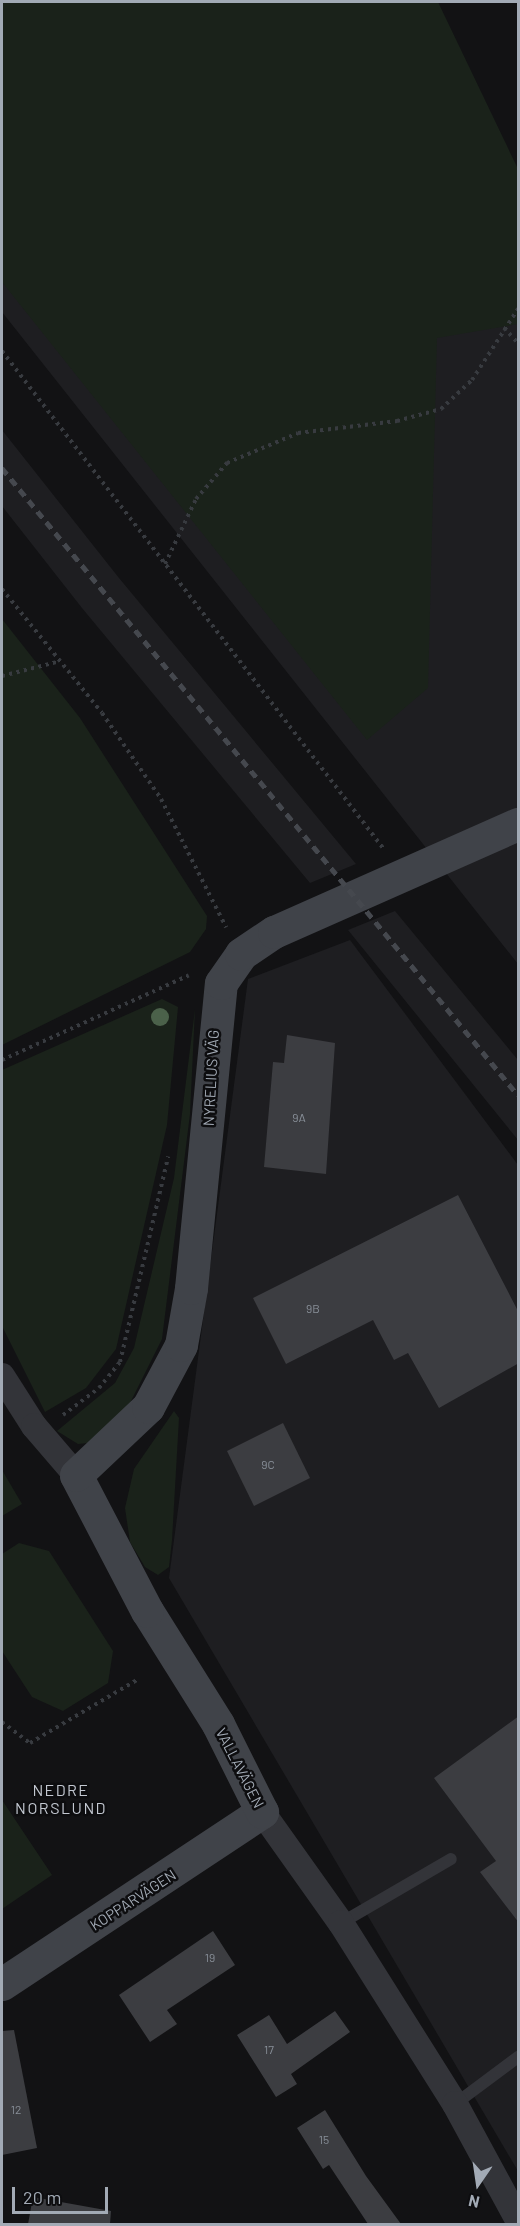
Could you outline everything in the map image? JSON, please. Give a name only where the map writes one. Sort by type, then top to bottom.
[{"type":"street","name":"NYRELIUS VÄG","points":[[76,1475],[148,1407],[181,1345],[210,1116],[215,1008],[221,983],[241,954],[274,932],[519,824]]},
{"type":"street","name":"VALLAVÄGEN","points":[[2,1376],[33,1426],[76,1475],[147,1611],[223,1733],[262,1812],[341,1923],[455,2104],[519,2220]]},
{"type":"street","name":"KOPPARVÄGEN","points":[[2,1984],[262,1812]]},
{"type":"lane","points":[[341,1923],[451,1859]]},
{"type":"lane","points":[[455,2104],[519,2057]]},
{"type":"path","points":[[165,564],[196,499],[227,463],[298,434],[397,421],[441,409],[472,380],[504,328],[519,309]]},
{"type":"path","points":[[504,328],[519,343]]},
{"type":"path","points":[[2,351],[389,855]]},
{"type":"path","points":[[2,589],[57,662],[102,713],[161,799],[241,954]]},
{"type":"path","points":[[2,676],[57,662]]},
{"type":"path","points":[[2,1060],[195,972]]},
{"type":"path","points":[[2,1722],[30,1743],[137,1680]]},
{"type":"shaded area","points":[[2,2],[518,182],[518,964],[2,312]]},
{"type":"shaded area","points":[[2,2],[438,2],[518,169],[518,324],[437,338],[428,688],[367,740],[2,282]]},
{"type":"shaded area","points":[[2,430],[119,578],[356,864],[310,883],[82,608],[2,506]]},
{"type":"shaded area","points":[[2,619],[80,718],[207,916],[206,929],[190,952],[2,1045]]},
{"type":"shaded area","points":[[395,911],[518,1060],[518,1140],[348,930]]},
{"type":"shaded area","points":[[350,940],[518,1165],[518,2171],[169,1578],[248,979]]},
{"type":"shaded area","points":[[162,999],[178,1007],[167,1125],[116,1349],[86,1388],[45,1412],[2,1326],[2,1070]]},
{"type":"shaded area","points":[[195,1009],[190,1114],[162,1339],[125,1413],[87,1443],[78,1444],[57,1431],[115,1383],[134,1348],[174,1178]]},
{"type":"shaded area","points":[[174,1411],[179,1418],[172,1540],[169,1567],[158,1575],[145,1567],[130,1542],[125,1508],[134,1469]]},
{"type":"shaded area","points":[[2,1470],[22,1504],[2,1516]]},
{"type":"shaded area","points":[[19,1543],[49,1551],[113,1651],[108,1683],[63,1711],[32,1697],[2,1651],[2,1554]]},
{"type":"shaded area","points":[[2,1800],[52,1875],[2,1909]]},
{"type":"building","points":[[287,1035],[335,1043],[326,1174],[264,1167],[273,1062],[284,1063]]},
{"type":"building","points":[[458,1195],[519,1313],[519,1363],[439,1408],[408,1353],[394,1360],[373,1320],[286,1364],[253,1298]]},
{"type":"building","points":[[283,1423],[310,1478],[254,1506],[227,1451]]},
{"type":"building","points":[[519,1716],[519,1923],[480,1872],[496,1861],[434,1778]]},
{"type":"building","points":[[213,1931],[235,1965],[167,2010],[177,2024],[150,2042],[119,1995]]},
{"type":"building","points":[[335,2011],[350,2032],[291,2074],[297,2084],[276,2097],[237,2035],[269,2015],[287,2044]]},
{"type":"building","points":[[14,2030],[37,2148],[2,2155],[2,2031]]},
{"type":"building","points":[[325,2110],[366,2176],[401,2224],[368,2224],[329,2165],[323,2169],[297,2128]]},
{"type":"building","points":[[33,2197],[111,2211],[110,2224],[28,2224]]},
{"type":"railway","points":[[2,468],[518,1095]]},
{"type":"district","name":"NEDRE NORSLUND","points":[[61,1799]]}]
